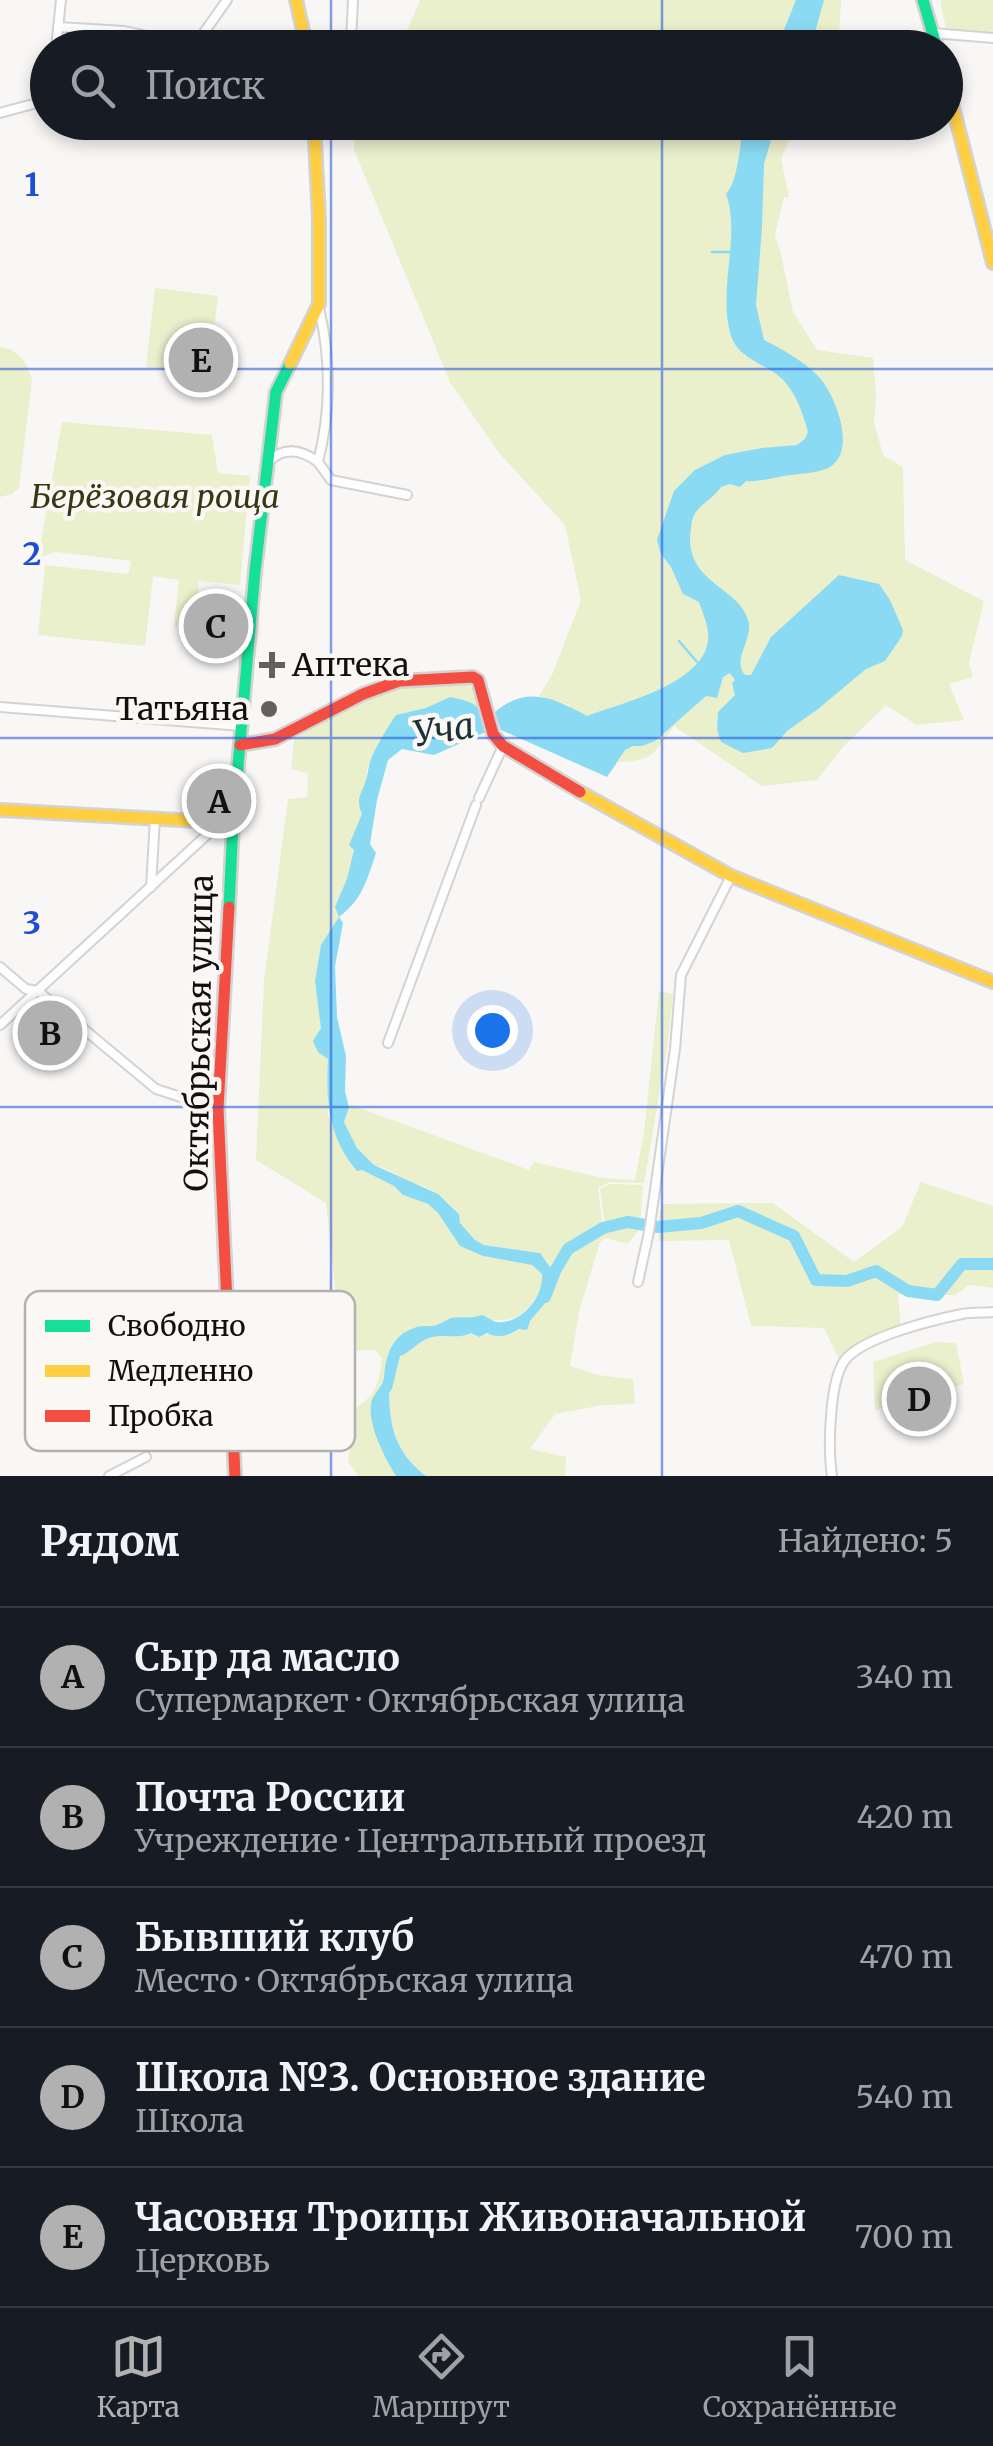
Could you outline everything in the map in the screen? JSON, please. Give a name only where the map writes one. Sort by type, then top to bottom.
[{"type":"street","points":[[58,30],[61,0]]},
{"type":"street","points":[[205,30],[226,0]]},
{"type":"street","points":[[296,0],[304,30]]},
{"type":"street","points":[[352,30],[353,0]]},
{"type":"street","points":[[925,3],[932,30]]},
{"type":"street","points":[[58,27],[108,30]]},
{"type":"street","points":[[963,36],[993,38]]},
{"type":"street","points":[[0,114],[30,105]]},
{"type":"street","points":[[963,135],[984,204],[993,262]]},
{"type":"street","name":"Октябрьская улица","points":[[226,1291],[218,1109],[227,822],[240,745],[276,392],[318,304],[315,140]]},
{"type":"street","points":[[318,304],[328,344],[328,388],[325,436],[318,462]]},
{"type":"street","points":[[266,466],[274,456],[295,450],[318,462],[331,480],[407,495]]},
{"type":"street","points":[[240,745],[274,739],[363,694],[398,681],[473,677],[478,680],[494,734],[503,746],[592,799],[731,876],[993,982]]},
{"type":"street","points":[[0,707],[242,726]]},
{"type":"street","points":[[388,1044],[478,802],[503,746]]},
{"type":"street","points":[[0,810],[227,822]]},
{"type":"street","points":[[151,886],[155,818]]},
{"type":"street","points":[[0,1025],[227,822]]},
{"type":"street","points":[[638,1282],[650,1228],[681,975],[731,876]]},
{"type":"street","points":[[0,968],[26,989],[38,991],[156,1089],[218,1109]]},
{"type":"street","points":[[832,1476],[834,1399],[846,1358],[890,1334],[965,1313],[993,1312]]},
{"type":"street","name":"Октябрьская улица","points":[[233,1451],[234,1476]]},
{"type":"street","points":[[109,1476],[146,1457]]},
{"type":"green space","points":[[420,0],[841,0],[839,30],[407,30]]},
{"type":"green space","points":[[941,0],[993,0],[993,35],[946,30]]},
{"type":"green space","points":[[354,140],[789,140],[781,159],[789,197],[784,197],[775,235],[793,312],[817,350],[873,358],[874,422],[883,455],[903,467],[905,560],[984,601],[969,663],[973,677],[949,684],[964,720],[917,725],[886,705],[842,748],[817,780],[762,786],[674,726],[652,754],[618,762],[607,777],[569,705],[539,696],[553,673],[581,600],[565,525],[499,453],[450,382],[354,150]]},
{"type":"green space","points":[[155,288],[218,296],[211,353],[199,352],[197,364],[211,367],[210,375],[146,367]]},
{"type":"green space","points":[[0,347],[21,358],[32,380],[19,488],[0,497]]},
{"type":"green space","name":"Берёзовая роща","points":[[62,422],[212,435],[218,473],[250,476],[240,585],[199,581],[194,629],[174,627],[179,580],[153,576],[145,646],[38,635],[45,565],[128,574],[131,561],[56,552],[38,558]]},
{"type":"green space","points":[[460,681],[476,692],[483,711],[456,699],[396,715],[373,753],[339,917],[321,946],[315,982],[328,1059],[328,1116],[362,1170],[403,1195],[428,1204],[460,1246],[483,1256],[532,1265],[542,1274],[542,1282],[533,1302],[515,1318],[453,1318],[410,1330],[394,1342],[377,1390],[386,1459],[396,1476],[358,1476],[348,1461],[350,1451],[355,1451],[355,1409],[372,1393],[382,1358],[375,1350],[355,1351],[355,1291],[336,1291],[326,1203],[256,1160],[264,981],[288,799],[307,797],[308,773],[291,769],[294,739],[386,688]]},
{"type":"green space","points":[[659,991],[673,994],[644,1183],[609,1182],[598,1188],[603,1229],[628,1226],[639,1230],[628,1244],[605,1238],[600,1242],[579,1312],[570,1366],[598,1375],[633,1379],[635,1404],[555,1414],[530,1449],[566,1457],[565,1476],[426,1476],[401,1449],[393,1429],[389,1392],[400,1355],[435,1337],[471,1333],[478,1337],[519,1330],[534,1316],[545,1297],[548,1267],[539,1253],[484,1245],[475,1240],[459,1223],[459,1214],[449,1203],[426,1187],[374,1165],[357,1148],[344,1122],[351,1105],[529,1170],[534,1162],[602,1178],[635,1180],[644,1133]]},
{"type":"green space","points":[[921,1182],[993,1206],[993,1288],[969,1285],[955,1295],[898,1294],[901,1331],[860,1348],[844,1369],[824,1328],[751,1326],[729,1240],[659,1241],[659,1213],[664,1204],[773,1203],[854,1262],[902,1227]]},
{"type":"green space","points":[[610,1184],[643,1185],[640,1228],[627,1220],[605,1225],[600,1189]]},
{"type":"green space","points":[[936,1342],[956,1343],[964,1384],[875,1410],[873,1362]]},
{"type":"water","points":[[796,0],[824,0],[816,30],[784,30]]},
{"type":"water","points":[[742,140],[771,140],[764,164],[756,305],[764,340],[799,360],[824,383],[840,421],[842,448],[838,459],[821,470],[746,481],[740,487],[721,487],[694,515],[692,554],[707,577],[745,612],[749,631],[740,664],[745,675],[751,675],[771,637],[839,575],[879,584],[890,600],[902,636],[885,661],[866,669],[787,731],[772,748],[743,753],[721,742],[718,712],[735,695],[735,680],[730,673],[723,677],[717,698],[706,696],[655,741],[625,750],[607,777],[501,730],[495,712],[518,699],[541,697],[587,716],[663,688],[697,664],[706,649],[706,620],[699,602],[683,594],[657,540],[674,491],[695,470],[725,455],[797,445],[808,432],[790,388],[744,354],[730,332],[726,298],[731,227],[726,194],[736,171]]},
{"type":"water","name":"Уча","points":[[450,697],[472,703],[483,716],[488,731],[434,755],[402,749],[388,760],[370,844],[376,853],[358,896],[339,917],[335,907],[354,850],[349,845],[362,814],[359,798],[371,759],[396,715]]},
{"type":"water","points":[[339,917],[343,923],[335,966],[337,1017],[346,1056],[345,1091],[349,1108],[344,1122],[357,1148],[374,1165],[438,1194],[459,1214],[460,1223],[475,1240],[484,1245],[540,1253],[552,1270],[545,1303],[527,1330],[499,1336],[487,1333],[479,1337],[471,1333],[435,1337],[400,1356],[389,1393],[393,1429],[401,1449],[426,1476],[396,1476],[375,1432],[371,1404],[383,1381],[391,1347],[406,1332],[451,1318],[482,1315],[496,1322],[514,1319],[535,1300],[542,1274],[532,1265],[483,1256],[460,1246],[428,1204],[403,1195],[362,1170],[357,1171],[347,1158],[331,1118],[328,1059],[318,1052],[313,1041],[321,1028],[315,981],[321,945]]},
{"type":"waterway","points":[[712,252],[731,252]]},
{"type":"waterway","points":[[679,641],[697,662]]},
{"type":"waterway","points":[[545,1297],[568,1249],[603,1228],[627,1222],[658,1227],[701,1223],[738,1211],[794,1236],[816,1280],[847,1281],[876,1271],[908,1291],[937,1295],[962,1264],[993,1264]]},
{"type":"traffic: fast","points":[[923,0],[932,30]]},
{"type":"traffic: fast","points":[[229,907],[255,571],[276,392],[290,364]]},
{"type":"traffic: slow","points":[[296,0],[303,30]]},
{"type":"traffic: slow","points":[[290,364],[319,304],[315,140]]},
{"type":"traffic: slow","points":[[961,140],[993,263]]},
{"type":"traffic: slow","points":[[580,792],[731,876],[993,982]]},
{"type":"traffic: slow","points":[[0,810],[233,823]]},
{"type":"traffic: jam","points":[[240,745],[275,739],[363,694],[399,681],[473,677],[478,680],[493,734],[503,746],[580,792]]},
{"type":"traffic: jam","points":[[226,1291],[218,1109],[229,907]]},
{"type":"traffic: jam","points":[[234,1451],[235,1476]]},
{"type":"place","name":"Часовня Троицы Живоначальной","points":[[201,360]]},
{"type":"place","name":"Бывший клуб","points":[[216,626]]},
{"type":"place","name":"Аптека","points":[[272,665]]},
{"type":"place","name":"Татьяна","points":[[269,709]]},
{"type":"place","name":"Сыр да масло","points":[[219,801]]},
{"type":"place","name":"Почта России","points":[[50,1033]]},
{"type":"place","name":"Школа №3. Основное здание","points":[[919,1399]]}]
